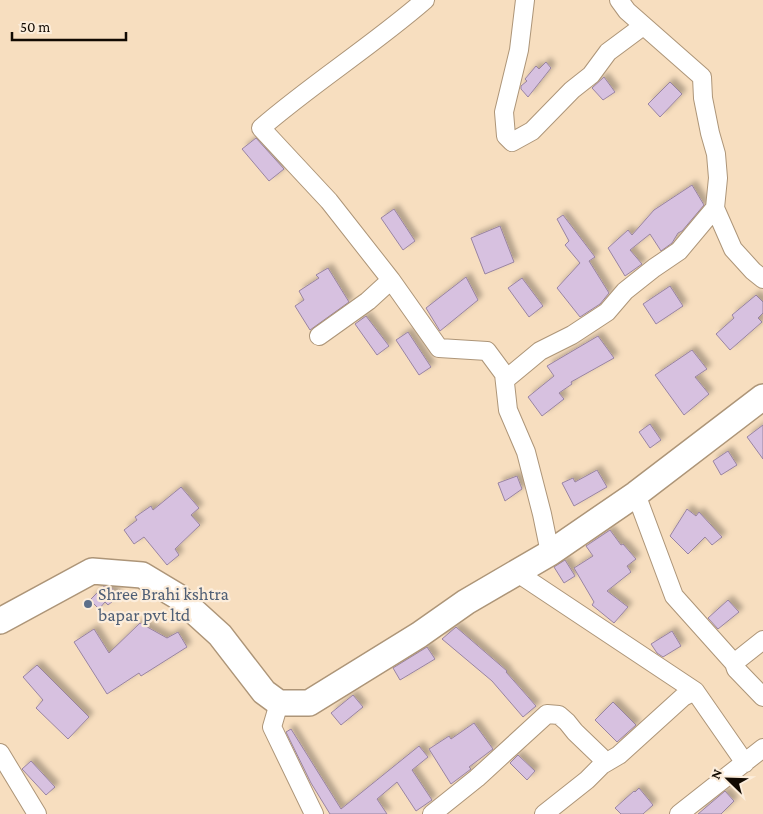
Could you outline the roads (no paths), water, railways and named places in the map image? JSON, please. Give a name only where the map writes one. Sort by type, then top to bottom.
[{"type":"street","points":[[425,0],[348,62],[320,81],[260,128],[329,201],[391,280],[439,348],[487,351],[504,374],[508,410],[526,452],[550,554]]},
{"type":"street","points":[[525,0],[519,50],[504,112],[506,136],[512,142],[532,131],[572,90],[592,75],[608,52],[644,26]]},
{"type":"street","points":[[619,0],[627,12],[702,77],[703,98],[716,154],[718,178],[715,208],[733,249],[763,279]]},
{"type":"street","points":[[504,380],[540,351],[572,335],[607,312],[625,291],[679,251],[715,208]]},
{"type":"street","points":[[319,336],[368,301],[391,280]]},
{"type":"street","points":[[0,621],[92,571],[142,574],[177,596],[220,635],[264,692],[279,703],[310,703],[516,572],[550,554],[636,494],[763,397]]},
{"type":"street","points":[[636,494],[674,596],[734,663],[736,669],[763,697]]},
{"type":"street","points":[[516,572],[695,690],[745,763]]},
{"type":"street","points":[[734,663],[763,640]]},
{"type":"street","points":[[544,814],[587,780],[602,765],[618,755],[683,697],[695,690]]},
{"type":"street","points":[[279,703],[272,727],[314,814]]},
{"type":"street","points":[[432,814],[477,778],[547,714],[559,715],[567,722],[601,757],[602,765]]},
{"type":"street","points":[[678,814],[763,748]]},
{"type":"street","points":[[0,753],[37,814]]},
{"type":"place","name":"Shree Brahi kshtra bapar pvt ltd","points":[[88,604]]}]
